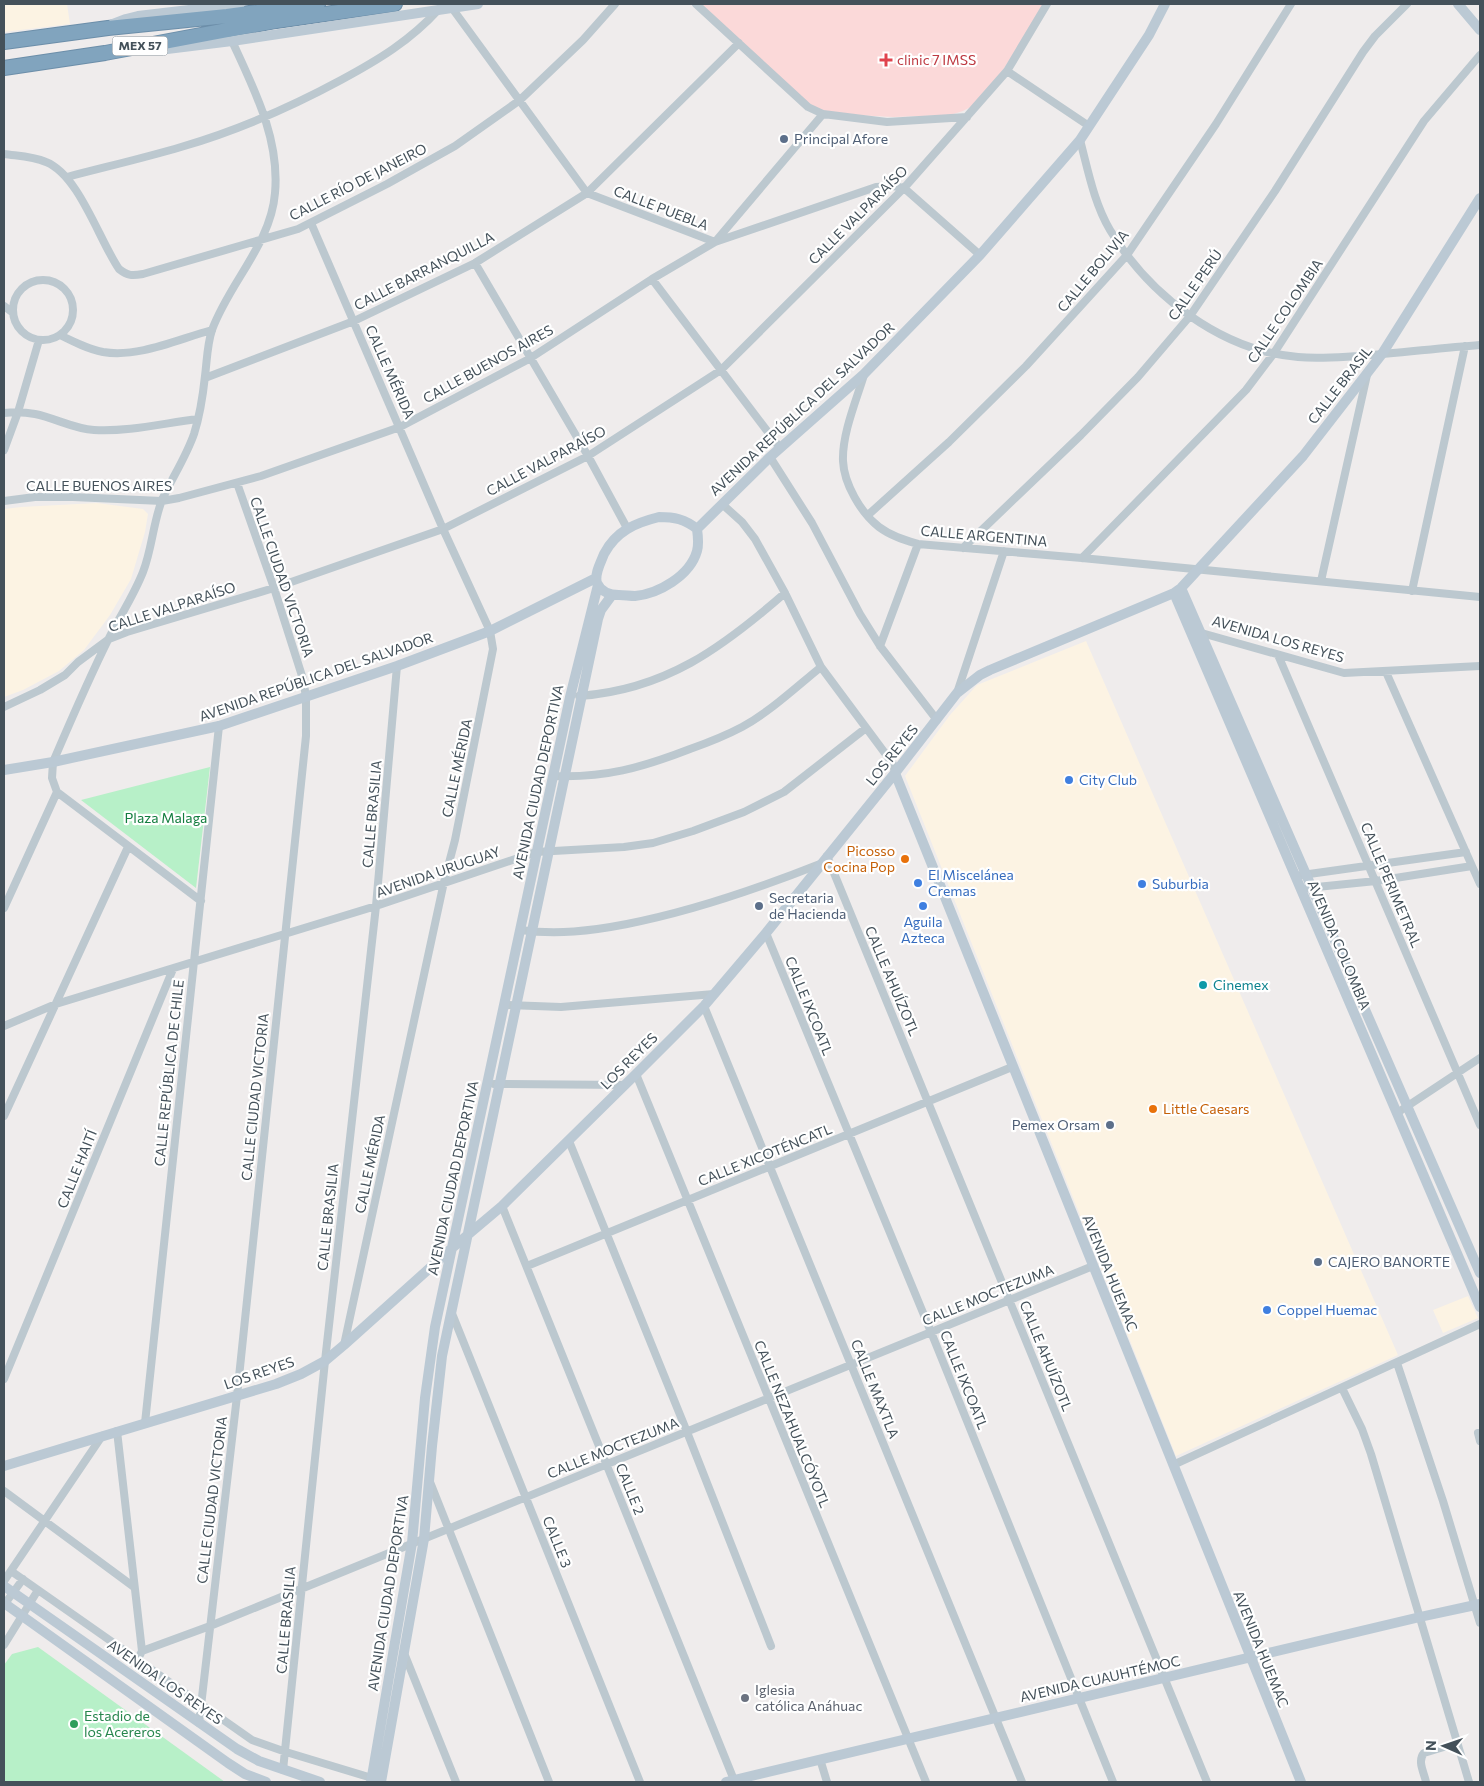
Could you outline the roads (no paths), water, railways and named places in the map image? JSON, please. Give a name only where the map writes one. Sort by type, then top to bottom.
[{"type":"highway","name":"MEX 57","points":[[4,68],[105,53],[318,4]]},
{"type":"highway","name":"MEX 57","points":[[4,42],[108,28],[227,16],[276,15],[395,4]]},
{"type":"street","points":[[108,28],[126,19],[138,16],[240,4]]},
{"type":"street","points":[[105,53],[126,53],[232,41],[477,4]]},
{"type":"street","name":"CALLE RÍO DE JANEIRO","points":[[4,154],[32,157],[48,162],[68,177],[119,269],[125,274],[132,276],[142,274],[261,240],[311,223],[455,146],[520,100],[583,40],[615,4]]},
{"type":"street","points":[[696,4],[808,107],[823,114],[887,122],[967,118]]},
{"type":"street","name":"CALLE VALPARAÍSO","points":[[4,707],[40,690],[65,675],[78,662],[108,639],[274,588],[443,528],[588,456],[721,370],[904,188],[967,118],[1007,71],[1047,4]]},
{"type":"street","name":"AVENIDA REPÚBLICA DEL SALVADOR","points":[[697,529],[770,457],[864,374],[980,255],[1080,140],[1149,35],[1165,4]]},
{"type":"street","name":"CALLE BOLIVIA","points":[[868,515],[950,442],[1026,366],[1127,254],[1216,124],[1291,4]]},
{"type":"street","name":"CALLE PERÚ","points":[[963,548],[1081,435],[1138,377],[1190,316],[1275,191],[1369,43],[1407,4]]},
{"type":"street","points":[[1458,4],[1480,30]]},
{"type":"street","points":[[452,8],[587,193]]},
{"type":"street","points":[[68,177],[182,147],[265,116],[316,93],[400,46],[420,30],[439,10]]},
{"type":"street","points":[[201,901],[57,792],[52,778],[53,762],[108,639],[144,571],[162,501],[193,436],[198,418],[212,330],[227,299],[261,240],[273,210],[276,191],[275,166],[265,116],[232,41]]},
{"type":"street","name":"CALLE BARRANQUILLA","points":[[205,378],[354,321],[474,263],[587,193],[739,43]]},
{"type":"street","name":"CALLE COLOMBIA","points":[[1082,558],[1241,396],[1274,353],[1424,121],[1480,55]]},
{"type":"street","points":[[1007,71],[1089,126]]},
{"type":"street","name":"CALLE BUENOS AIRES","points":[[4,501],[35,497],[73,497],[162,501],[238,484],[400,427],[529,359],[652,279],[715,242],[823,114]]},
{"type":"street","points":[[1080,140],[1098,203],[1110,229],[1127,254],[1162,294],[1190,316],[1242,344],[1297,357],[1323,358],[1480,345]]},
{"type":"street","name":"CALLE PUEBLA","points":[[587,193],[715,242],[876,187],[893,186],[904,188]]},
{"type":"street","points":[[904,188],[980,255]]},
{"type":"street","name":"CALLE BRASIL","points":[[1196,570],[1303,456],[1368,373],[1382,354],[1480,198]]},
{"type":"street","name":"CALLE MÉRIDA","points":[[311,223],[493,640],[492,658],[454,840],[344,1345]]},
{"type":"street","points":[[474,263],[588,456],[627,528]]},
{"type":"street","points":[[42,279],[52,280],[61,284],[68,292],[74,310],[72,320],[60,335],[39,340],[29,337],[21,331],[15,322],[12,312],[13,302],[17,293],[24,285],[42,279]]},
{"type":"street","points":[[652,279],[780,448]]},
{"type":"street","points":[[4,306],[12,312]]},
{"type":"street","points":[[60,335],[102,352],[119,353],[137,352],[212,330]]},
{"type":"street","points":[[4,450],[18,412],[39,340]]},
{"type":"street","points":[[1412,590],[1465,346]]},
{"type":"street","points":[[1321,581],[1368,373]]},
{"type":"street","name":"CALLE ARGENTINA","points":[[864,374],[844,441],[843,461],[846,479],[854,495],[868,515],[879,527],[894,536],[918,544],[1196,570]]},
{"type":"street","points":[[4,413],[35,414],[93,430],[137,428],[198,418]]},
{"type":"street","points":[[770,457],[812,523],[860,614],[880,646],[938,720]]},
{"type":"street","name":"CALLE CIUDAD VICTORIA","points":[[199,1723],[237,1396],[306,744],[306,697],[296,656],[238,484]]},
{"type":"street","points":[[722,504],[749,530],[785,592],[821,667],[893,764],[895,774]]},
{"type":"street","points":[[658,517],[676,517],[689,522],[697,529],[699,539],[697,552],[681,574],[665,586],[634,596],[612,595],[604,591],[597,582],[597,572],[610,544],[627,528],[639,522],[658,517]]},
{"type":"street","points":[[880,646],[918,544]]},
{"type":"street","points":[[957,693],[1004,551]]},
{"type":"street","points":[[1196,570],[1480,597]]},
{"type":"street","name":"LOS REYES","points":[[4,1466],[276,1384],[302,1374],[325,1361],[502,1206],[704,1006],[895,774],[957,693],[980,675],[990,670],[1178,590],[1196,570]]},
{"type":"street","name":"AVENIDA REPÚBLICA DEL SALVADOR","points":[[4,770],[53,762],[219,726],[397,666],[490,631],[597,582]]},
{"type":"street","name":"AVENIDA CIUDAD DEPORTIVA","points":[[375,1781],[412,1543],[425,1398],[435,1327],[536,852],[597,582]]},
{"type":"street","name":"AVENIDA COLOMBIA","points":[[1178,590],[1188,629],[1480,1307]]},
{"type":"street","name":"AVENIDA COLOMBIA","points":[[1178,590],[1200,632],[1480,1273]]},
{"type":"street","points":[[570,697],[610,693],[674,672],[714,650],[752,621],[785,592]]},
{"type":"street","name":"AVENIDA CIUDAD DEPORTIVA","points":[[375,1781],[404,1653],[424,1538],[438,1387],[451,1311],[598,619],[605,602],[612,595]]},
{"type":"street","name":"AVENIDA LOS REYES","points":[[1188,629],[1339,672],[1386,672],[1480,666]]},
{"type":"street","name":"CALLE PERIMETRAL","points":[[1278,655],[1480,1125]]},
{"type":"street","name":"CALLE BRASILIA","points":[[283,1770],[325,1361],[376,906],[397,666]]},
{"type":"street","points":[[553,776],[606,774],[638,768],[716,739],[743,726],[772,707],[821,667]]},
{"type":"street","points":[[1386,672],[1480,884]]},
{"type":"street","name":"CALLE REPÚBLICA DE CHILE","points":[[145,1423],[219,726]]},
{"type":"street","name":"AVENIDA URUGUAY","points":[[4,1026],[56,1004],[285,935],[536,852],[598,849],[653,843],[693,831],[744,812],[784,792],[866,728]]},
{"type":"street","name":"AVENIDA HUEMAC","points":[[895,774],[1301,1782]]},
{"type":"street","points":[[4,908],[57,792]]},
{"type":"street","points":[[4,1116],[128,847]]},
{"type":"street","points":[[1295,876],[1466,852]]},
{"type":"street","points":[[520,930],[532,932],[580,932],[650,920],[695,909],[755,890],[824,860]]},
{"type":"street","name":"CALLE AHUÍZOTL","points":[[824,860],[929,1102],[1208,1782]]},
{"type":"street","points":[[1300,889],[1472,866]]},
{"type":"street","name":"CALLE IXCOATL","points":[[766,933],[931,1332],[1113,1782]]},
{"type":"street","name":"CALLE HAITÍ","points":[[4,1379],[173,969]]},
{"type":"street","points":[[505,1005],[561,1007],[714,994]]},
{"type":"street","name":"CALLE MAXTLA","points":[[704,1006],[1022,1782]]},
{"type":"street","points":[[1397,1113],[1480,1058]]},
{"type":"street","name":"CALLE XICOTÉNCATL","points":[[527,1266],[1012,1067]]},
{"type":"street","name":"CALLE NEZAHUALCÓYOTL","points":[[636,1074],[926,1782]]},
{"type":"street","points":[[488,1084],[625,1085]]},
{"type":"street","points":[[569,1141],[772,1646]]},
{"type":"street","name":"CALLE 2","points":[[502,1206],[606,1464],[730,1781]]},
{"type":"street","name":"CALLE MOCTEZUMA","points":[[142,1651],[210,1626],[1093,1266]]},
{"type":"street","name":"CALLE 3","points":[[451,1311],[640,1782]]},
{"type":"street","points":[[1173,1465],[1480,1324]]},
{"type":"street","points":[[1397,1363],[1478,1605],[1480,1624]]},
{"type":"street","points":[[1342,1388],[1360,1423],[1371,1454],[1469,1782]]},
{"type":"street","points":[[117,1432],[142,1651],[138,1659]]},
{"type":"street","points":[[4,1581],[102,1436]]},
{"type":"street","points":[[429,1479],[549,1782]]},
{"type":"street","points":[[4,1491],[134,1587]]},
{"type":"street","points":[[11,1571],[252,1740],[375,1781]]},
{"type":"street","points":[[23,1579],[8,1589],[4,1604],[228,1763],[245,1774],[266,1782]]},
{"type":"street","name":"AVENIDA LOS REYES","points":[[8,1589],[248,1756],[320,1782]]},
{"type":"street","points":[[4,1645],[38,1590]]},
{"type":"street","name":"AVENIDA CUAUHTÉMOC","points":[[730,1781],[1420,1617],[1478,1605]]},
{"type":"street","points":[[404,1653],[456,1782]]},
{"type":"street","points":[[1426,1782],[1420,1760],[1422,1755],[1457,1742]]},
{"type":"street","points":[[820,1759],[827,1782]]},
{"type":"place","name":"clinic 7 IMSS","points":[[886,60]]},
{"type":"place","name":"Principal Afore","points":[[784,139]]},
{"type":"place","name":"City Club","points":[[1069,780]]},
{"type":"place","name":"Picosso Cocina Pop","points":[[905,859]]},
{"type":"place","name":"El Miscelánea Cremas","points":[[918,883]]},
{"type":"place","name":"Suburbia","points":[[1142,884]]},
{"type":"place","name":"Secretaria de Hacienda","points":[[759,906]]},
{"type":"place","name":"Aguila Azteca","points":[[923,906]]},
{"type":"place","name":"Cinemex","points":[[1203,985]]},
{"type":"place","name":"Little Caesars","points":[[1153,1109]]},
{"type":"place","name":"Pemex Orsam","points":[[1110,1125]]},
{"type":"place","name":"CAJERO BANORTE","points":[[1318,1262]]},
{"type":"place","name":"Coppel Huemac","points":[[1267,1310]]},
{"type":"place","name":"Iglesia católica Anáhuac","points":[[745,1698]]},
{"type":"place","name":"Estadio de los Acereros","points":[[74,1724]]},
{"type":"park label","name":"Plaza Malaga","points":[[166,818]]}]
